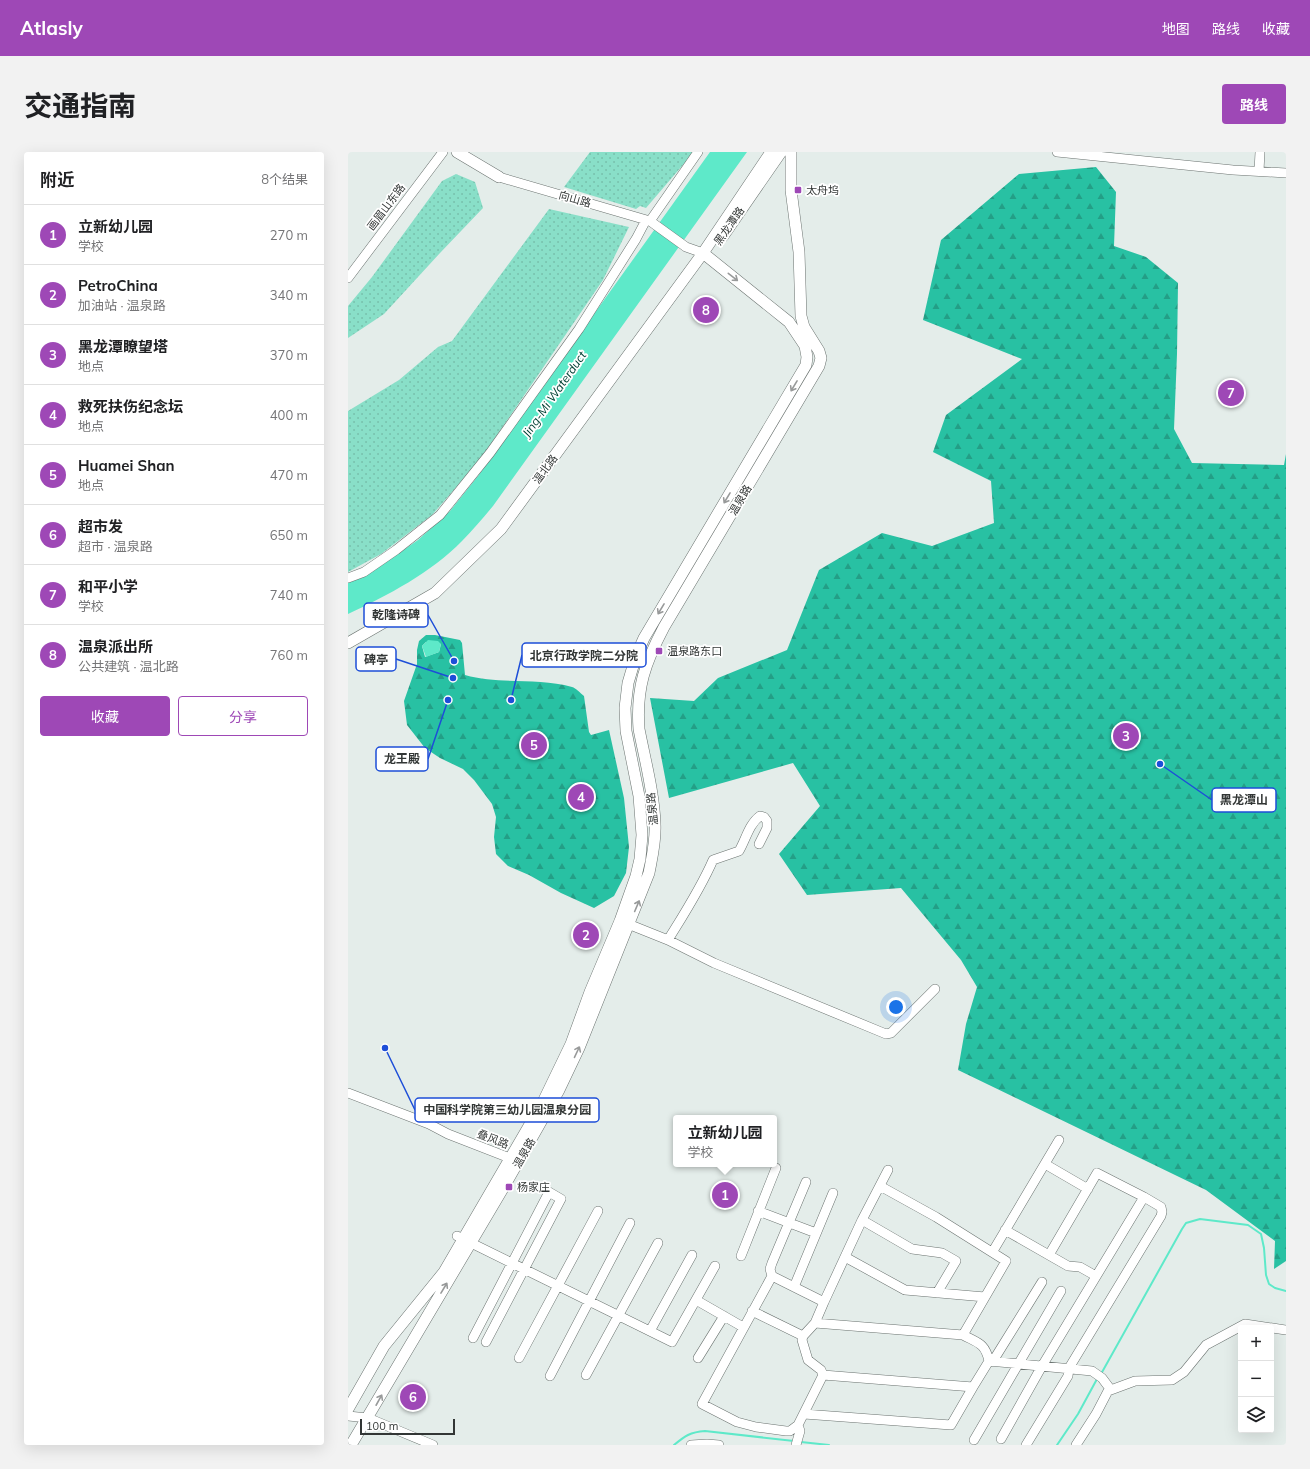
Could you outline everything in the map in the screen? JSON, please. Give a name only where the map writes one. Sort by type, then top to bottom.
[{"type":"main road","name":"向山路","points":[[457,152],[499,177]]},
{"type":"main road","name":"向山路","points":[[471,152],[479,157],[499,177]]},
{"type":"main road","name":"黑龙潭路","points":[[703,253],[771,152]]},
{"type":"main road","name":"黑龙潭路","points":[[703,253],[712,252],[781,152]]},
{"type":"main road","name":"温泉路","points":[[348,1409],[384,1346],[444,1272],[515,1160],[571,1044],[590,992],[649,873],[654,852],[655,825],[654,810],[639,718],[640,690],[647,662],[664,627],[813,378],[821,358],[820,351],[804,327],[800,316],[799,252],[791,190],[790,152]]},
{"type":"main road","name":"温泉路","points":[[625,923],[639,865],[642,836],[639,796],[626,731],[626,695],[631,671],[644,638],[802,373],[807,357],[806,346],[789,322],[703,253]]},
{"type":"main road","name":"温北路","points":[[348,643],[435,593],[501,529],[703,253]]},
{"type":"main road","points":[[802,373],[808,369],[812,369],[815,372],[813,378]]},
{"type":"main road","name":"温泉路","points":[[351,1445],[413,1339],[464,1239]]},
{"type":"street","name":"画眉山东路","points":[[348,278],[443,152]]},
{"type":"street","points":[[348,578],[364,572],[396,550],[440,515],[490,454],[579,329],[648,220],[698,152]]},
{"type":"street","points":[[1057,152],[1233,170],[1286,172]]},
{"type":"street","points":[[1259,171],[1260,152]]},
{"type":"street","name":"向山路","points":[[499,177],[648,220],[686,247],[703,253]]},
{"type":"street","points":[[668,940],[703,882],[713,860],[739,851],[751,825],[760,816],[767,821],[767,828],[759,844]]},
{"type":"street","points":[[625,923],[668,940],[714,964],[886,1034],[891,1033],[935,989]]},
{"type":"street","name":"叠风路","points":[[348,1093],[429,1124],[448,1134],[515,1160]]},
{"type":"street","points":[[992,1251],[1059,1140]]},
{"type":"street","points":[[1045,1164],[1088,1189]]},
{"type":"street","points":[[741,1256],[776,1168]]},
{"type":"street","points":[[823,1375],[821,1370],[808,1360],[802,1340],[803,1336],[815,1323],[862,1220],[888,1170]]},
{"type":"street","points":[[1026,1445],[1068,1376],[1069,1368],[1161,1216],[1161,1207],[1097,1173],[1050,1255]]},
{"type":"street","points":[[806,1182],[772,1263],[770,1269],[772,1276],[702,1404],[738,1422],[756,1427],[790,1431],[798,1425],[823,1375]]},
{"type":"street","points":[[880,1186],[1006,1260],[963,1336]]},
{"type":"street","points":[[473,1338],[549,1192],[561,1199],[486,1342]]},
{"type":"street","points":[[794,1287],[833,1193]]},
{"type":"street","points":[[1001,1439],[1042,1366],[1144,1197]]},
{"type":"street","points":[[519,1358],[598,1211]]},
{"type":"street","points":[[758,1211],[816,1233]]},
{"type":"street","points":[[862,1220],[912,1249],[942,1253],[956,1261],[937,1293]]},
{"type":"street","points":[[550,1376],[630,1223]]},
{"type":"street","points":[[1005,1230],[1068,1266],[1080,1267],[1096,1276]]},
{"type":"street","points":[[464,1239],[672,1342],[715,1266]]},
{"type":"street","points":[[586,1375],[658,1243]]},
{"type":"street","points":[[650,1331],[692,1255]]},
{"type":"street","points":[[845,1257],[905,1290],[985,1297]]},
{"type":"street","points":[[772,1276],[824,1302]]},
{"type":"street","points":[[804,1414],[950,1425],[1042,1282]]},
{"type":"street","points":[[974,1440],[1061,1291]]},
{"type":"street","points":[[696,1300],[743,1327]]},
{"type":"street","points":[[752,1311],[803,1336]]},
{"type":"street","points":[[698,1358],[724,1316]]},
{"type":"street","points":[[815,1323],[963,1336],[982,1345],[991,1361]]},
{"type":"street","points":[[1076,1445],[1096,1414],[1108,1391],[1135,1381],[1172,1380],[1184,1372],[1206,1345],[1245,1324],[1286,1330]]},
{"type":"street","points":[[991,1361],[1092,1371],[1099,1376],[1111,1390]]},
{"type":"street","points":[[823,1375],[973,1388]]},
{"type":"street","points":[[348,1416],[368,1418],[433,1445]]},
{"type":"street","points":[[797,1443],[800,1431],[798,1425]]},
{"type":"street","points":[[691,1445],[719,1445]]},
{"type":"green space","points":[[1096,167],[1116,192],[1114,246],[1146,257],[1178,283],[1174,429],[1192,463],[1284,465],[1286,454],[1286,1261],[1274,1269],[1275,1241],[1206,1190],[958,1070],[966,1024],[977,987],[961,960],[901,888],[807,895],[779,854],[820,806],[793,763],[669,798],[650,698],[694,701],[718,678],[787,650],[819,570],[882,533],[932,546],[994,523],[991,481],[933,452],[946,415],[1022,359],[923,320],[941,240],[1019,174]]},
{"type":"green space","points":[[426,635],[435,635],[460,640],[462,643],[465,675],[491,680],[546,682],[559,684],[574,688],[584,696],[589,732],[591,735],[609,730],[624,798],[629,847],[626,873],[614,896],[594,908],[508,866],[496,854],[494,837],[496,817],[492,804],[474,780],[463,769],[440,758],[425,748],[407,725],[404,701],[417,664],[417,650],[419,641]],"holes":[[[426,642],[441,644],[439,652],[425,657],[422,646]]]},
{"type":"shaded area","points":[[590,152],[694,152],[646,208],[640,206],[636,209],[564,187]]},
{"type":"shaded area","points":[[456,174],[475,182],[483,208],[384,314],[348,338],[348,306],[372,277],[442,181]]},
{"type":"shaded area","points":[[549,209],[629,227],[603,280],[480,460],[432,515],[381,554],[348,572],[348,411],[399,380],[438,347],[452,341]]},
{"type":"water","name":"Jing-Mi Waterduct","points":[[710,152],[747,152],[493,506],[462,541],[437,563],[393,591],[348,614],[348,582],[379,567],[418,540],[450,511],[478,476]]},
{"type":"water","points":[[428,640],[438,641],[441,644],[439,652],[426,657],[422,646]]},
{"type":"waterway","points":[[1101,1374],[1186,1223],[1200,1219],[1248,1225],[1261,1234],[1264,1248],[1266,1275],[1269,1284],[1275,1288],[1286,1291]]},
{"type":"waterway","points":[[1057,1445],[1078,1414],[1097,1379]]},
{"type":"waterway","points":[[674,1445],[688,1435],[695,1432],[705,1431],[794,1441]]},
{"type":"waterway","points":[[801,1442],[829,1445]]},
{"type":"place","name":"太舟坞","points":[[798,190]]},
{"type":"place","name":"温泉派出所","points":[[706,310]]},
{"type":"place","name":"和平小学","points":[[1231,393]]},
{"type":"place","name":"温泉路东口","points":[[659,651]]},
{"type":"place","name":"乾隆诗碑","points":[[454,661]]},
{"type":"place","name":"碑亭","points":[[453,678]]},
{"type":"place","name":"龙王殿","points":[[448,700]]},
{"type":"place","name":"北京行政学院二分院","points":[[511,700]]},
{"type":"place","name":"黑龙潭瞭望塔","points":[[1126,736]]},
{"type":"place","name":"Huamei Shan","points":[[534,745]]},
{"type":"place","name":"黑龙潭山","points":[[1160,764]]},
{"type":"place","name":"救死扶伤纪念坛","points":[[581,797]]},
{"type":"place","name":"PetroChina","points":[[586,935]]},
{"type":"place","name":"中国科学院第三幼儿园温泉分园","points":[[385,1048]]},
{"type":"place","name":"杨家庄","points":[[509,1187]]},
{"type":"place","name":"立新幼儿园","points":[[725,1195]]},
{"type":"place","name":"超市发","points":[[413,1397]]}]
